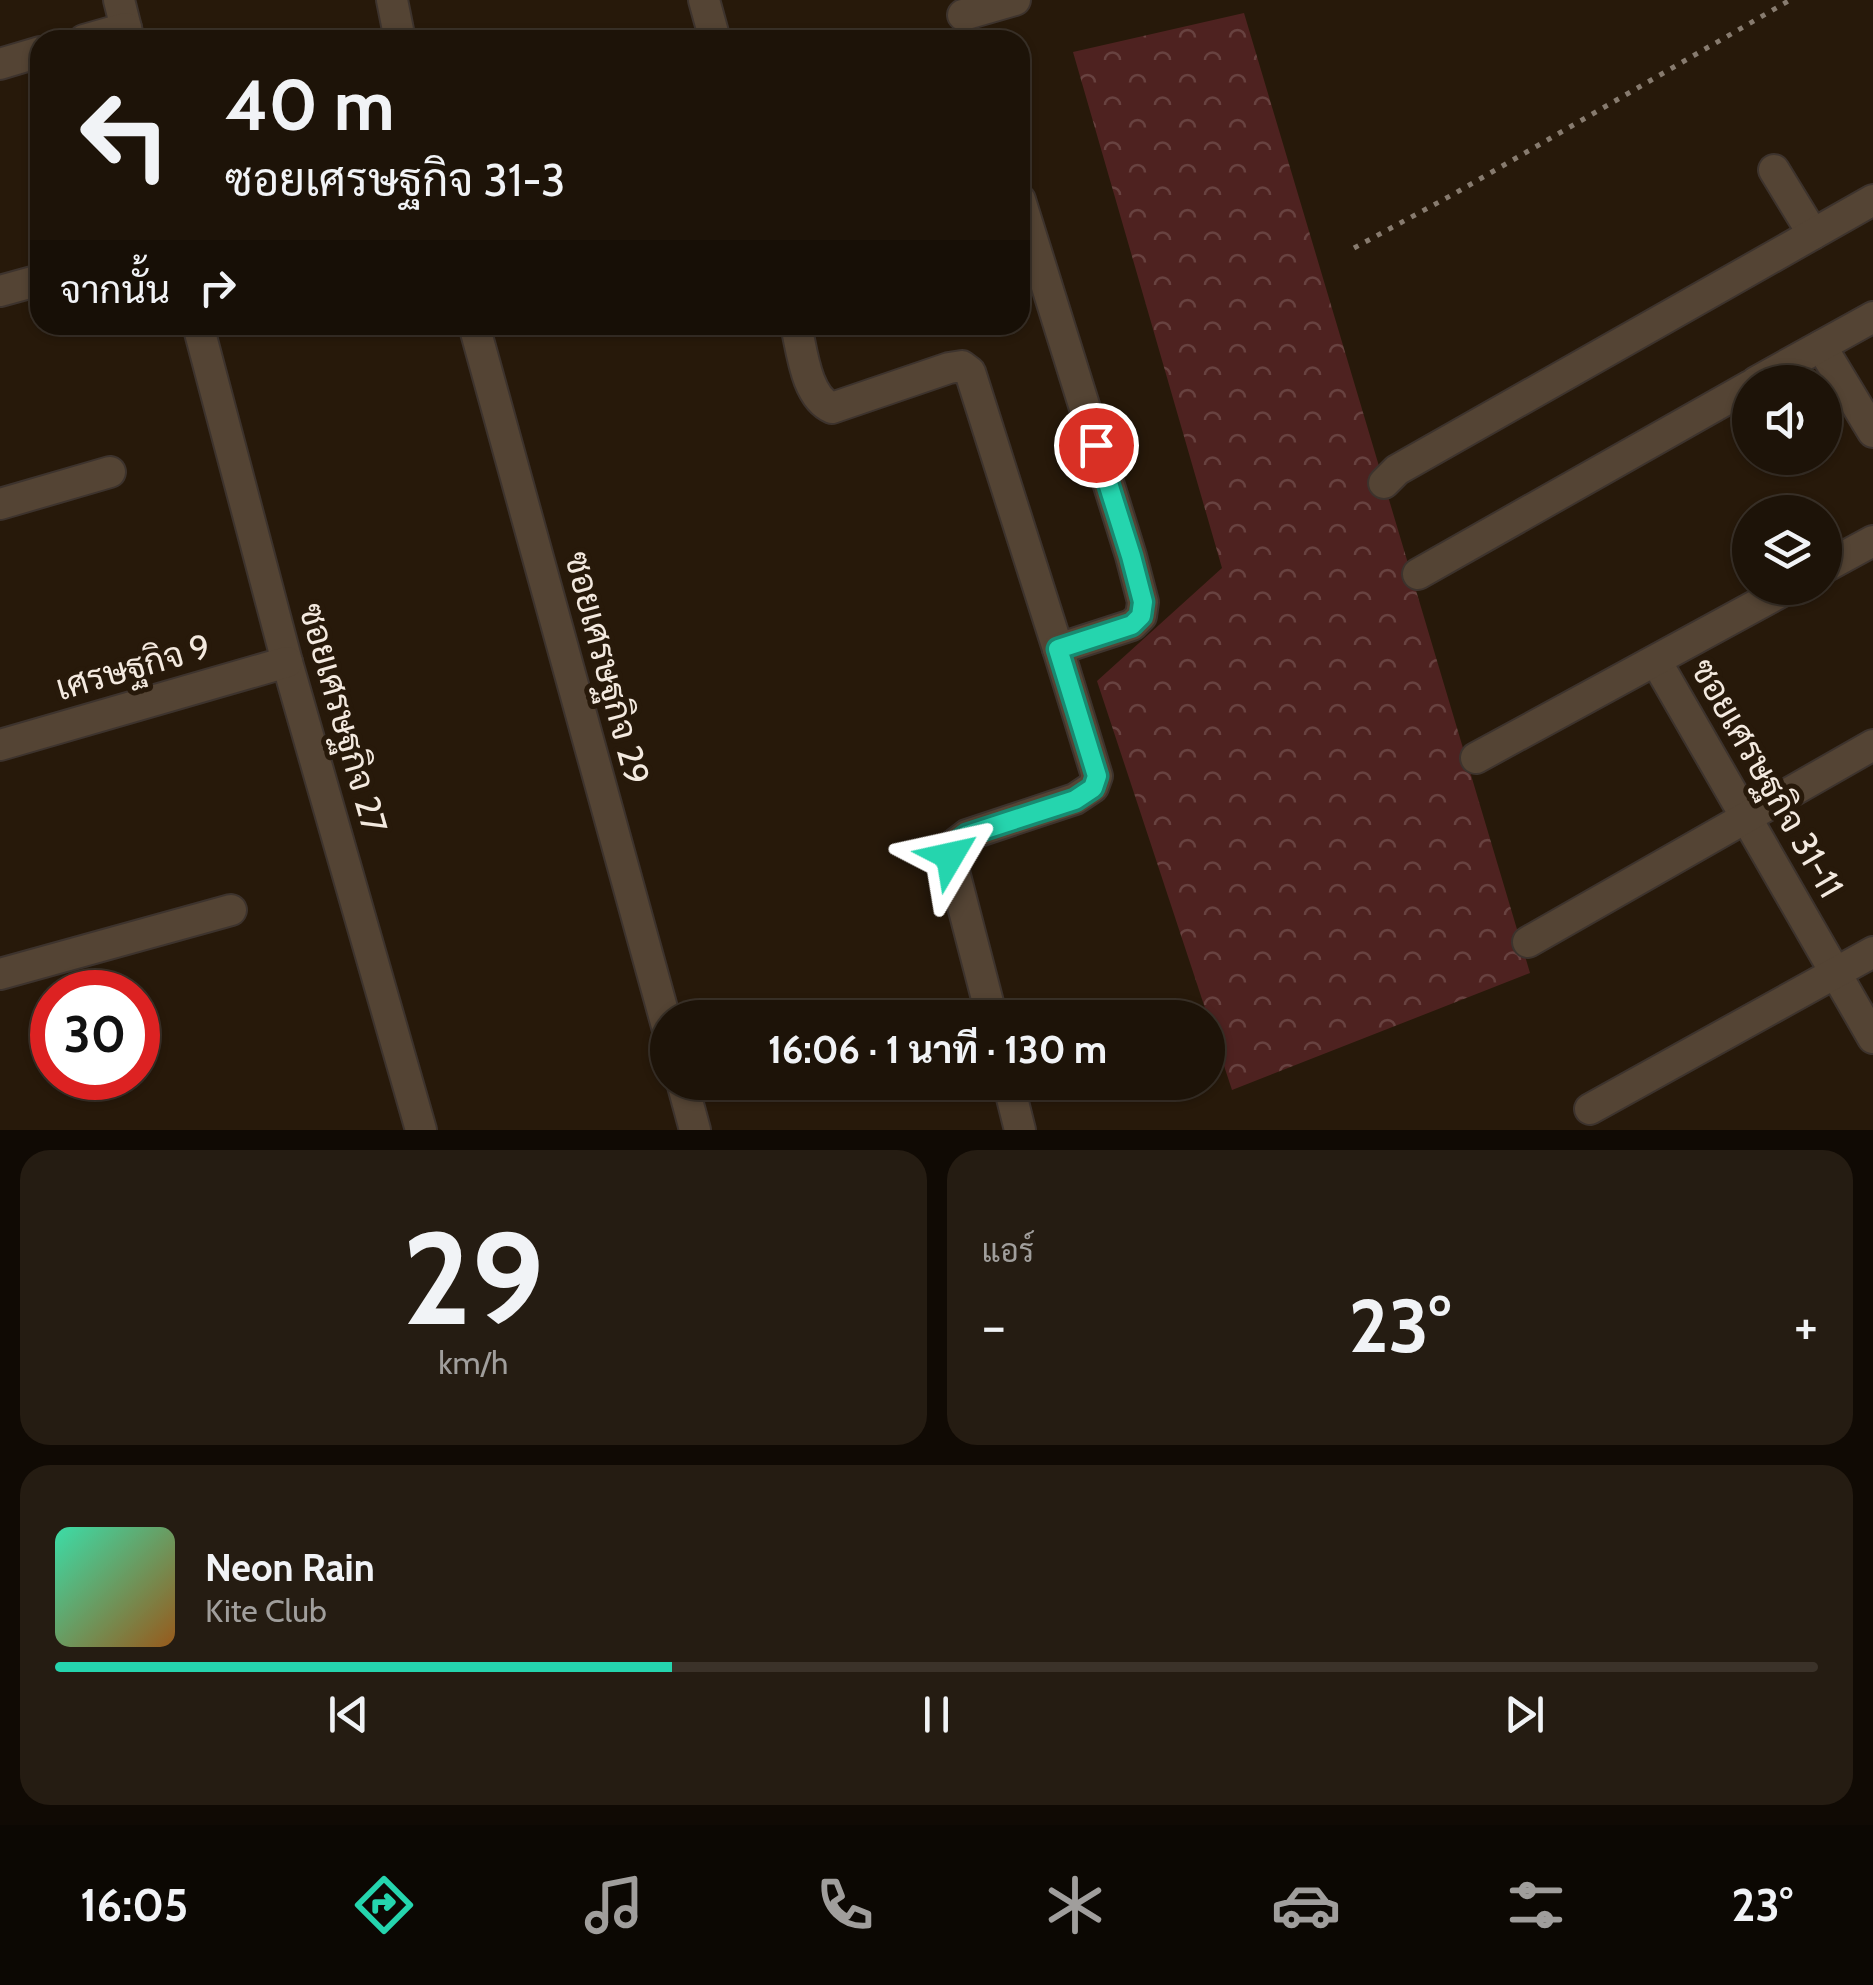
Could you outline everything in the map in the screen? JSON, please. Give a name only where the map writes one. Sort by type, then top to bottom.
[{"type":"street","points":[[392,0],[398,30]]},
{"type":"street","points":[[704,0],[713,30]]},
{"type":"street","points":[[964,18],[1015,0]]},
{"type":"street","points":[[0,64],[30,55]]},
{"type":"street","points":[[1774,170],[1814,234]]},
{"type":"street","points":[[1384,482],[1397,470],[1873,200]]},
{"type":"street","points":[[1030,232],[1143,602],[1141,616],[1132,625],[1058,649]]},
{"type":"street","points":[[0,291],[30,283]]},
{"type":"street","points":[[1786,365],[1873,317]]},
{"type":"street","name":"ซอยเศรษฐกิจ 27","points":[[201,335],[287,662],[421,1130]]},
{"type":"street","name":"ซอยเศรษฐกิจ 29","points":[[477,335],[660,1000]]},
{"type":"street","points":[[798,335],[812,390],[820,403],[832,408],[949,368],[962,366],[970,372],[1097,776],[1093,788],[1075,800],[967,835],[954,845],[950,856],[987,1000]]},
{"type":"street","points":[[1820,346],[1873,432]]},
{"type":"street","points":[[1418,574],[1732,396]]},
{"type":"street","points":[[0,504],[110,472]]},
{"type":"street","points":[[1842,557],[1873,540]]},
{"type":"street","points":[[1476,758],[1757,605]]},
{"type":"street","name":"ซอยเศรษฐกิจ 31-11","points":[[1656,660],[1873,1038]]},
{"type":"street","name":"เศรษฐกิจ 9","points":[[0,745],[287,662]]},
{"type":"street","points":[[1528,942],[1873,745]]},
{"type":"street","points":[[0,974],[231,910]]},
{"type":"street","points":[[1590,1109],[1873,952]]},
{"type":"street","points":[[687,1100],[695,1130]]},
{"type":"street","points":[[1012,1100],[1020,1130]]},
{"type":"path","points":[[1354,248],[1790,0]]},
{"type":"green space","points":[[1244,13],[1530,973],[1232,1090],[1225,1069],[1225,1000],[1202,1000],[1097,681],[1222,568],[1073,52]]},
{"type":"route","points":[[950,856],[954,845],[967,835],[1075,800],[1093,788],[1097,776],[1058,649],[1132,625],[1141,616],[1143,602],[1096,445]]}]
